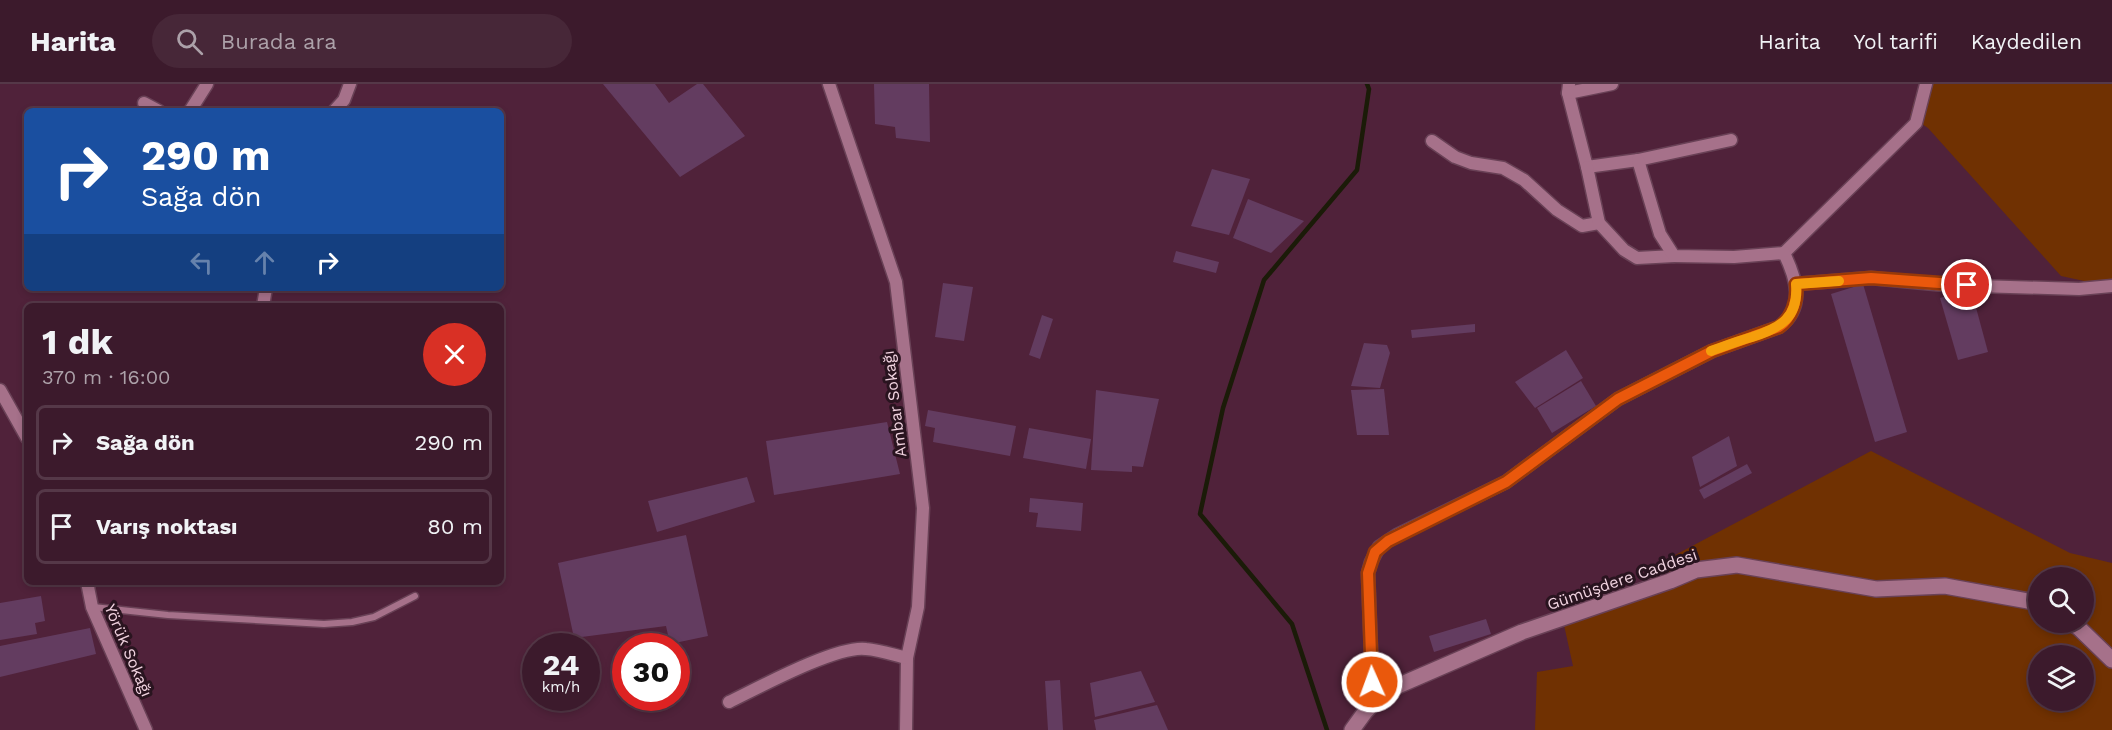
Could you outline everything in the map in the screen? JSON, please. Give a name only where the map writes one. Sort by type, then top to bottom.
[{"type":"street","points":[[192,108],[207,84]]},
{"type":"street","points":[[337,108],[344,100],[350,84]]},
{"type":"street","name":"Ambar Sokağı","points":[[829,84],[896,282],[923,508],[918,607],[907,658],[906,730]]},
{"type":"street","points":[[1612,84],[1569,89],[1599,223],[1624,250],[1636,258],[1784,254],[1916,123],[1926,84]]},
{"type":"street","points":[[144,103],[153,108]]},
{"type":"street","points":[[1587,167],[1638,160],[1731,140]]},
{"type":"street","points":[[1432,141],[1455,157],[1472,163],[1503,168],[1524,180],[1557,210],[1582,226],[1599,223]]},
{"type":"street","points":[[1638,160],[1660,234],[1674,256]]},
{"type":"street","points":[[1373,703],[1368,573],[1371,561],[1379,547],[1398,535],[1506,482],[1618,399],[1712,351],[1779,327],[1786,322],[1797,293],[1796,277],[1784,254]]},
{"type":"street","points":[[1796,284],[1871,278],[1956,285],[2079,289],[2112,286]]},
{"type":"street","points":[[0,390],[24,433]]},
{"type":"street","name":"Gümüşdere Caddesi","points":[[1352,730],[1373,703],[1386,691],[1522,632],[1670,581],[1695,570],[1737,565],[1876,589],[1945,586],[2028,601]]},
{"type":"street","name":"Yörük Sokağı","points":[[89,585],[92,607],[146,730]]},
{"type":"street","points":[[2084,633],[2112,660]]},
{"type":"street","points":[[729,702],[802,667],[849,650],[865,648],[907,658]]},
{"type":"lane","points":[[92,607],[168,615],[331,624],[374,617],[416,596]]},
{"type":"shaded area","points":[[1919,84],[2112,84],[2112,287],[2061,276],[1928,128],[1910,116]]},
{"type":"shaded area","points":[[1871,451],[2070,553],[2112,563],[2112,730],[1535,730],[1537,672],[1573,666],[1564,625],[1665,592],[1662,562]]},
{"type":"building","points":[[603,84],[655,84],[669,103],[697,84],[703,84],[745,136],[680,177]]},
{"type":"building","points":[[874,84],[929,84],[930,142],[896,138],[895,127],[875,124]]},
{"type":"building","points":[[1212,169],[1250,179],[1229,235],[1191,226]]},
{"type":"building","points":[[1248,199],[1304,221],[1271,253],[1233,238]]},
{"type":"building","points":[[1176,251],[1219,262],[1216,273],[1173,262]]},
{"type":"building","points":[[943,283],[973,287],[964,341],[935,337]]},
{"type":"building","points":[[1863,284],[1907,432],[1875,442],[1831,294]]},
{"type":"building","points":[[1971,289],[1988,352],[1958,360],[1940,298]]},
{"type":"building","points":[[1042,315],[1053,319],[1040,359],[1029,355]]},
{"type":"building","points":[[1475,324],[1475,332],[1412,338],[1411,330]]},
{"type":"building","points":[[1364,343],[1387,345],[1390,353],[1380,388],[1351,386]]},
{"type":"building","points":[[1566,350],[1583,378],[1535,408],[1515,382]]},
{"type":"building","points":[[1581,381],[1596,406],[1552,433],[1537,408]]},
{"type":"building","points":[[1384,389],[1389,435],[1357,435],[1351,390]]},
{"type":"building","points":[[1096,390],[1159,399],[1143,467],[1132,466],[1132,472],[1091,470]]},
{"type":"building","points":[[928,410],[1016,426],[1010,456],[933,442],[935,428],[925,426]]},
{"type":"building","points":[[887,422],[900,474],[774,495],[766,441]]},
{"type":"building","points":[[1029,428],[1091,439],[1086,469],[1023,458]]},
{"type":"building","points":[[1729,436],[1737,466],[1700,487],[1692,457]]},
{"type":"building","points":[[1747,464],[1752,473],[1704,499],[1699,490]]},
{"type":"building","points":[[747,477],[755,502],[657,532],[648,501]]},
{"type":"building","points":[[1030,498],[1083,503],[1081,531],[1036,527],[1038,513],[1029,512]]},
{"type":"building","points":[[686,535],[708,636],[690,640],[690,633],[668,633],[666,626],[600,635],[573,633],[558,563]]},
{"type":"building","points":[[41,596],[45,621],[35,623],[37,634],[0,640],[0,603]]},
{"type":"building","points":[[1486,619],[1491,634],[1434,652],[1429,636]]},
{"type":"building","points":[[90,628],[96,654],[0,677],[0,646]]},
{"type":"building","points":[[1141,671],[1155,702],[1095,717],[1090,683]]},
{"type":"building","points":[[1060,680],[1063,730],[1048,730],[1045,681]]},
{"type":"building","points":[[1157,705],[1168,730],[1096,730],[1094,720]]},
{"type":"waterway","points":[[1327,730],[1292,624],[1200,514],[1223,408],[1264,280],[1357,170],[1369,89],[1367,84]]},
{"type":"slow traffic","points":[[1711,351],[1771,331],[1786,322],[1797,293],[1796,284],[1839,281]]},
{"type":"route","points":[[1372,682],[1368,573],[1371,561],[1379,547],[1398,535],[1506,482],[1618,399],[1712,351],[1779,327],[1786,322],[1793,308],[1797,293],[1796,284],[1871,278],[1967,285]]}]
